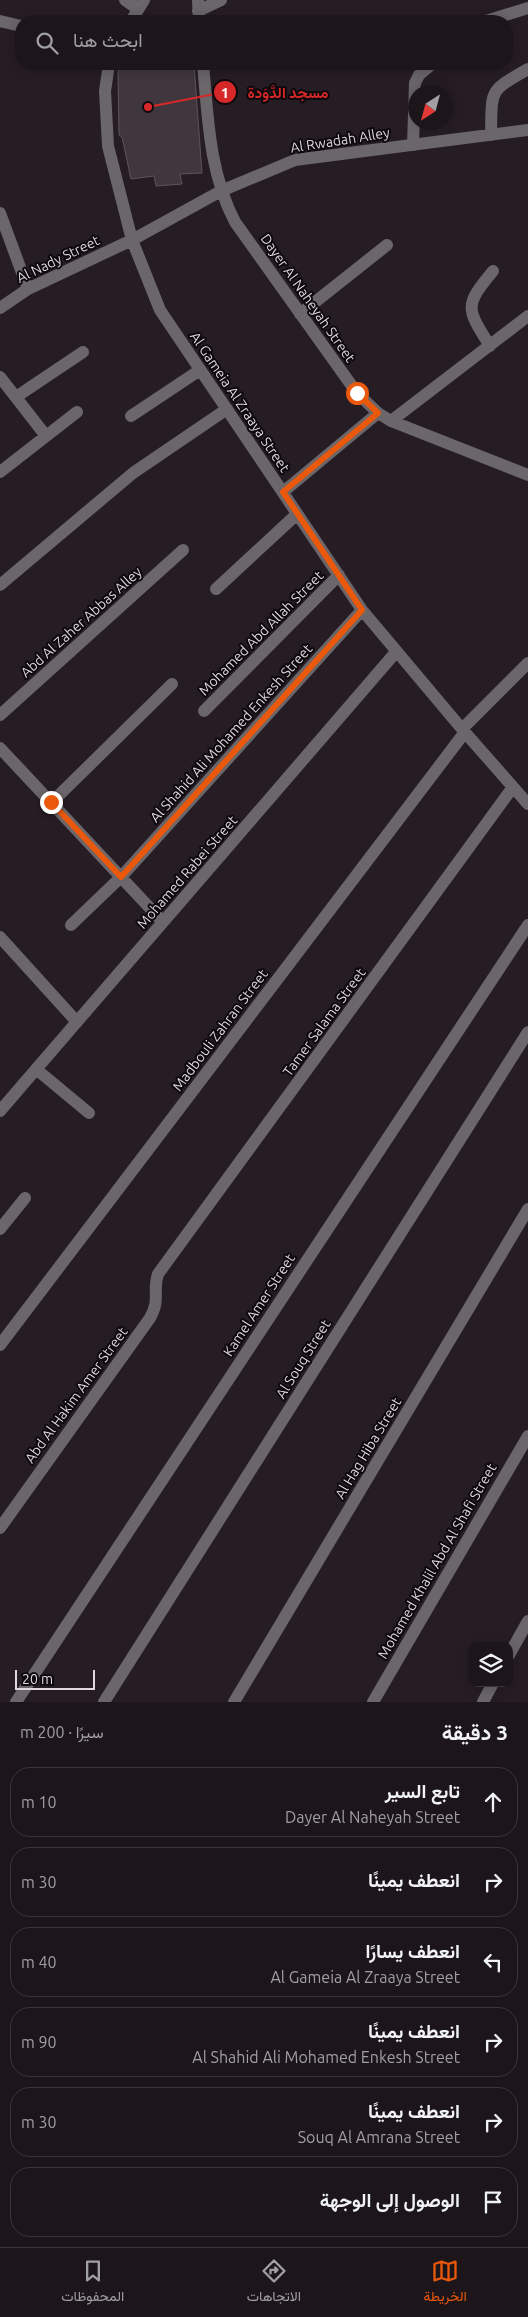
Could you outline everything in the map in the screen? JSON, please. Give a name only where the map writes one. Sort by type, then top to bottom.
[{"type":"street","points":[[125,0],[141,5]]},
{"type":"street","points":[[198,11],[221,0]]},
{"type":"street","points":[[505,15],[528,8]]},
{"type":"street","points":[[0,21],[15,25]]},
{"type":"street","points":[[491,135],[494,91],[528,69]]},
{"type":"street","name":"Al Gameia Al Zraaya Street","points":[[107,70],[105,99],[108,146],[132,240],[160,310],[362,610],[463,731],[528,804]]},
{"type":"street","name":"Dayer Al Naheyah Street","points":[[204,70],[213,162],[221,190],[235,222],[357,393],[378,413],[391,421],[528,475]]},
{"type":"street","points":[[413,145],[415,83],[426,70]]},
{"type":"street","name":"Al Rwadah Alley","points":[[132,240],[221,190],[295,160],[528,130]]},
{"type":"street","points":[[0,213],[28,289]]},
{"type":"street","name":"Al Nady Street","points":[[0,308],[28,289],[132,240]]},
{"type":"street","points":[[300,314],[387,245]]},
{"type":"street","points":[[490,346],[472,318],[470,305],[476,292],[493,271]]},
{"type":"street","points":[[391,421],[528,316]]},
{"type":"street","points":[[16,397],[83,352]]},
{"type":"street","points":[[131,416],[200,370]]},
{"type":"street","points":[[0,377],[46,436]]},
{"type":"street","points":[[0,585],[133,473],[227,409]]},
{"type":"street","points":[[0,472],[77,412]]},
{"type":"street","points":[[283,492],[378,413]]},
{"type":"street","points":[[216,589],[298,514]]},
{"type":"street","name":"Abd Al Zaher Abbas Alley","points":[[0,715],[183,550]]},
{"type":"street","name":"Mohamed Abd Allah Street","points":[[204,712],[339,575]]},
{"type":"street","name":"Al Shahid Ali Mohamed Enkesh Street","points":[[71,925],[121,877],[362,610]]},
{"type":"street","name":"Mohamed Rabei Street","points":[[0,1111],[396,652]]},
{"type":"street","name":"Madbouli Zahran Street","points":[[0,1345],[463,731],[528,663]]},
{"type":"street","points":[[51,802],[172,684]]},
{"type":"street","points":[[0,748],[163,922]]},
{"type":"street","name":"Tamer Salama Street","points":[[158,1274],[516,790],[528,784]]},
{"type":"street","name":"Kamel Amer Street","points":[[16,1702],[528,924]]},
{"type":"street","points":[[0,937],[77,1022]]},
{"type":"street","name":"Al Souq Street","points":[[104,1702],[528,1032]]},
{"type":"street","points":[[36,1069],[89,1113]]},
{"type":"street","points":[[0,1229],[25,1198]]},
{"type":"street","name":"Al Hag Hiba Street","points":[[234,1702],[528,1209]]},
{"type":"street","name":"Abd Al Hakim Amer Street","points":[[0,1528],[150,1318],[156,1307],[155,1284],[158,1274]]},
{"type":"street","name":"Mohamed Khalil Abd Al Shafi Street","points":[[373,1702],[528,1436]]},
{"type":"street","points":[[513,1648],[528,1621]]},
{"type":"street","points":[[483,1702],[491,1687]]},
{"type":"building","points":[[119,70],[194,70],[202,173],[180,174],[182,184],[156,186],[154,176],[131,179],[122,137],[119,135]]},
{"type":"place","name":"مسجد الدَّوَدة","points":[[148,107]]},
{"type":"route","points":[[51,802],[121,877],[362,610],[283,492],[378,413],[357,393]]}]
